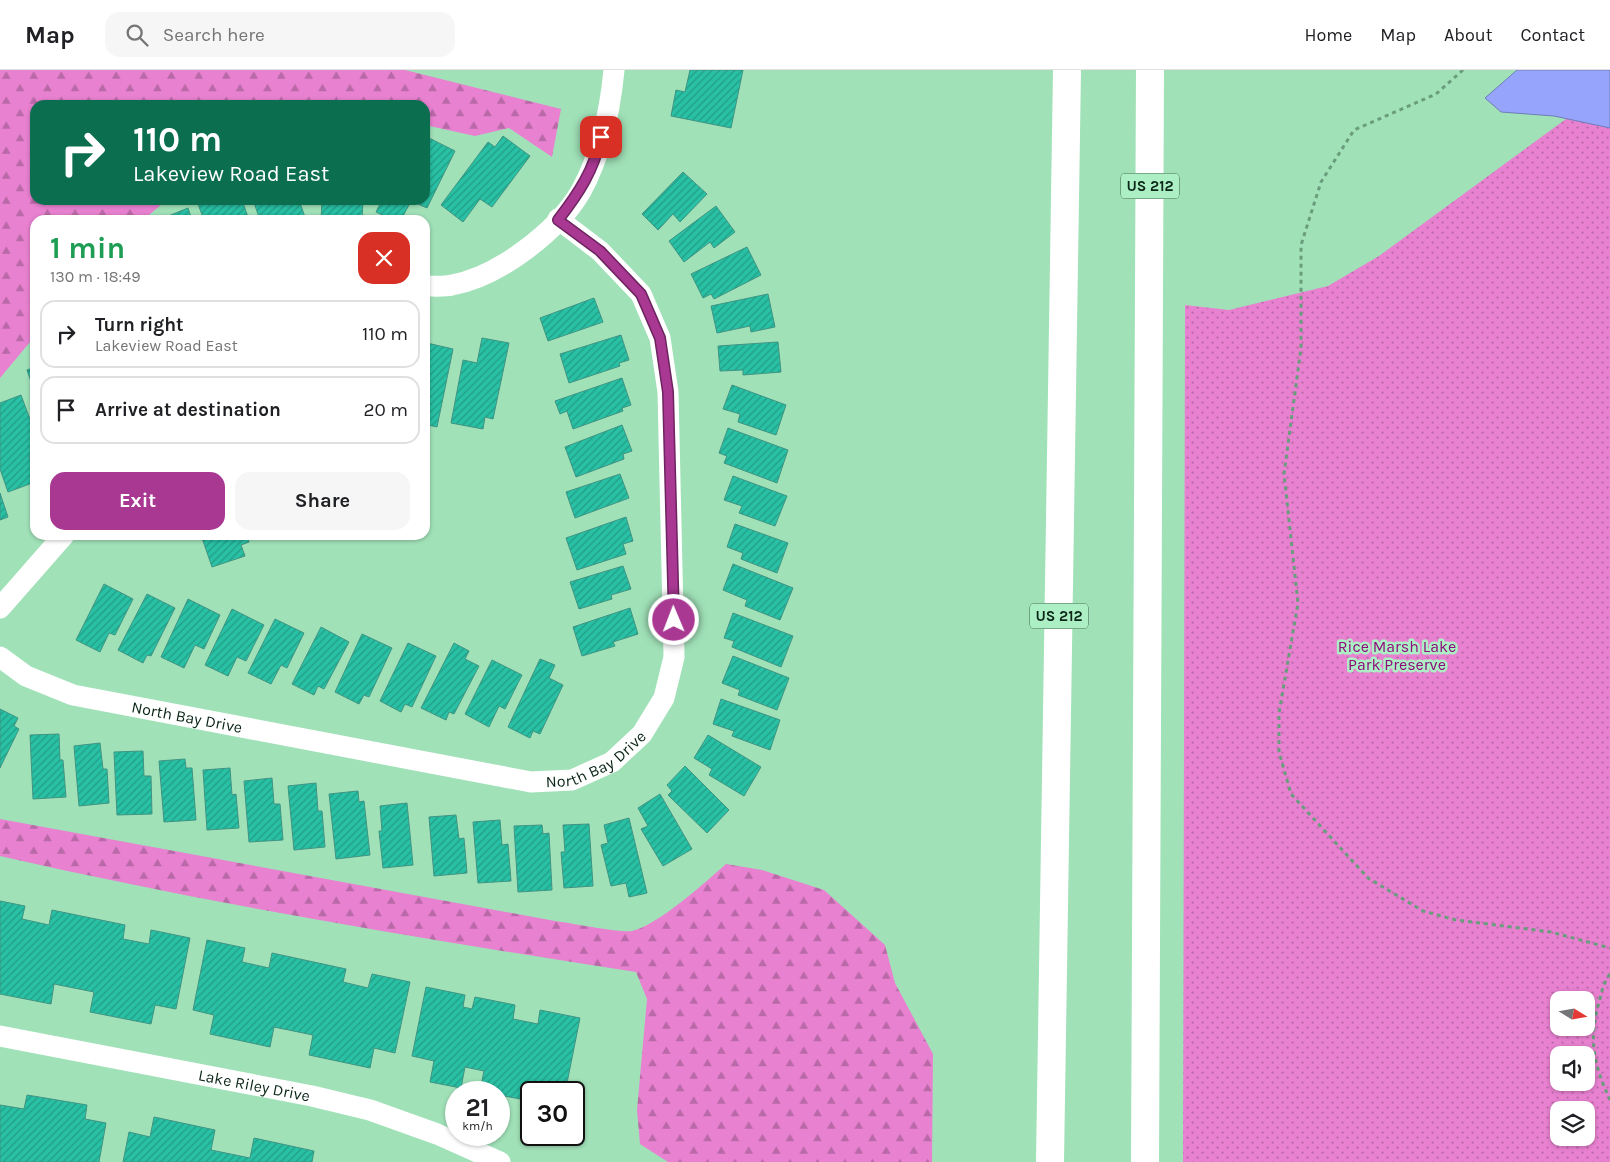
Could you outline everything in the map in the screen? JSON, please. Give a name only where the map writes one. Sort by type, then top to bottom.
[{"type":"highway","name":"US 212","points":[[1050,1162],[1067,70]]},
{"type":"highway","name":"US 212","points":[[1145,1162],[1150,70]]},
{"type":"street","points":[[430,286],[452,286],[492,271],[523,254],[558,220],[580,192],[598,153],[612,89],[614,70]]},
{"type":"street","name":"North Bay Drive","points":[[0,657],[26,676],[73,695],[531,782],[572,780],[612,762],[642,734],[664,698],[674,657],[668,392],[660,338],[641,294],[600,251],[558,220]]},
{"type":"street","points":[[0,608],[60,540]]},
{"type":"street","name":"Lake Riley Drive","points":[[0,1036],[312,1096],[370,1110],[437,1134],[500,1162]]},
{"type":"path","points":[[1463,70],[1436,94],[1354,130],[1321,182],[1301,244],[1301,348],[1284,474],[1298,604],[1278,713],[1279,752],[1291,794],[1368,878],[1423,911],[1456,920],[1552,932],[1610,948]]},
{"type":"path","points":[[1610,974],[1605,980],[1594,1016],[1592,1047],[1598,1075],[1610,1100]]},
{"type":"green space","points":[[0,70],[405,70],[561,109],[552,157],[509,128],[475,136],[430,126],[430,100],[30,100],[30,205],[161,205],[149,215],[30,215],[30,342],[0,378]]},
{"type":"green space","name":"Rice Marsh Lake Park Preserve","points":[[1610,92],[1610,1162],[1183,1162],[1185,305],[1229,310],[1328,286],[1379,256],[1566,119]]},
{"type":"green space","points":[[0,819],[617,931],[632,931],[655,921],[726,864],[762,870],[824,890],[885,945],[895,983],[933,1054],[932,1162],[668,1162],[640,1144],[637,1110],[647,999],[636,972],[317,920],[158,890],[0,856]]},
{"type":"water","points":[[1517,70],[1610,70],[1610,128],[1554,116],[1501,112],[1485,98]]},
{"type":"building","points":[[690,70],[743,70],[731,128],[671,116],[676,90],[685,92]]},
{"type":"building","points":[[503,136],[530,156],[492,207],[480,199],[463,222],[441,205],[488,142],[495,147]]},
{"type":"building","points":[[430,138],[455,151],[430,202]]},
{"type":"building","points":[[683,172],[707,194],[680,222],[673,214],[658,230],[642,214]]},
{"type":"building","points":[[198,205],[244,205],[247,215],[202,215]]},
{"type":"building","points":[[255,205],[301,205],[304,215],[258,215]]},
{"type":"building","points":[[322,205],[363,205],[362,215],[321,215]]},
{"type":"building","points":[[380,205],[409,205],[404,215],[382,215],[376,212]]},
{"type":"building","points":[[716,206],[735,232],[714,248],[710,242],[684,262],[669,241]]},
{"type":"building","points":[[188,208],[190,215],[171,215]]},
{"type":"building","points":[[747,247],[761,275],[714,299],[711,294],[703,298],[691,274]]},
{"type":"building","points":[[768,294],[775,327],[751,332],[750,326],[717,333],[711,306]]},
{"type":"building","points":[[594,298],[603,322],[548,341],[540,318]]},
{"type":"building","points":[[621,335],[629,360],[619,363],[620,366],[569,383],[560,354]]},
{"type":"building","points":[[482,338],[509,343],[493,419],[485,417],[483,429],[451,423],[463,360],[477,363]]},
{"type":"building","points":[[778,342],[781,372],[743,375],[743,370],[720,371],[718,346]]},
{"type":"building","points":[[430,344],[453,349],[437,427],[430,425]]},
{"type":"building","points":[[622,378],[631,405],[622,408],[623,411],[573,429],[567,411],[560,414],[555,401]]},
{"type":"building","points":[[732,385],[786,405],[776,435],[738,422],[740,414],[723,409]]},
{"type":"building","points":[[21,395],[30,419],[30,484],[8,492],[0,469],[0,403]]},
{"type":"building","points":[[622,425],[632,451],[623,454],[624,459],[576,477],[565,447]]},
{"type":"building","points":[[728,428],[788,450],[777,483],[724,463],[727,456],[719,453]]},
{"type":"building","points":[[620,474],[629,498],[575,518],[566,492]]},
{"type":"building","points":[[733,476],[787,496],[775,526],[739,513],[742,506],[724,500]]},
{"type":"building","points":[[0,493],[8,517],[0,520]]},
{"type":"building","points":[[626,517],[633,541],[623,544],[626,554],[577,570],[566,538]]},
{"type":"building","points":[[735,524],[788,543],[777,573],[741,559],[743,553],[727,547]]},
{"type":"building","points":[[203,540],[248,540],[249,542],[241,545],[245,556],[212,567]]},
{"type":"building","points":[[733,564],[793,588],[780,620],[745,606],[747,600],[723,590]]},
{"type":"building","points":[[623,566],[631,589],[611,595],[612,599],[579,609],[570,582]]},
{"type":"building","points":[[104,584],[133,599],[115,635],[109,633],[100,652],[76,640]]},
{"type":"building","points":[[147,594],[175,608],[151,656],[147,655],[143,663],[118,650]]},
{"type":"building","points":[[188,599],[220,615],[204,649],[195,645],[184,668],[161,657]]},
{"type":"building","points":[[630,608],[638,634],[613,642],[615,646],[582,656],[573,627]]},
{"type":"building","points":[[232,609],[264,625],[246,661],[237,657],[228,676],[205,665]]},
{"type":"building","points":[[733,613],[793,636],[781,667],[732,647],[734,641],[724,638]]},
{"type":"building","points":[[275,619],[304,633],[287,668],[281,665],[271,684],[248,673]]},
{"type":"building","points":[[321,627],[349,642],[324,689],[318,686],[314,695],[292,684]]},
{"type":"building","points":[[362,634],[392,648],[369,697],[364,695],[359,704],[335,692]]},
{"type":"building","points":[[408,643],[436,656],[412,707],[405,704],[401,712],[380,701]]},
{"type":"building","points":[[454,643],[469,651],[465,659],[479,666],[454,714],[449,712],[446,720],[421,708]]},
{"type":"building","points":[[733,656],[789,678],[777,710],[738,695],[740,690],[722,683]]},
{"type":"building","points":[[540,659],[555,665],[549,678],[563,685],[540,734],[533,731],[530,738],[508,727]]},
{"type":"building","points":[[492,660],[522,675],[505,709],[499,706],[489,727],[465,714]]},
{"type":"building","points":[[721,699],[780,720],[770,750],[732,736],[734,731],[713,724]]},
{"type":"building","points":[[0,709],[18,718],[14,726],[19,729],[0,768]]},
{"type":"building","points":[[59,734],[60,760],[63,760],[66,797],[33,799],[30,735]]},
{"type":"building","points":[[708,735],[761,767],[744,796],[709,775],[712,769],[694,758]]},
{"type":"building","points":[[100,743],[103,769],[107,769],[109,803],[79,806],[74,746]]},
{"type":"building","points":[[143,751],[144,776],[151,776],[152,814],[117,815],[114,752]]},
{"type":"building","points":[[185,759],[186,768],[192,768],[196,820],[164,822],[159,761]]},
{"type":"building","points":[[685,766],[729,810],[707,833],[668,795],[672,791],[667,785]]},
{"type":"building","points":[[230,768],[232,795],[236,794],[239,828],[207,830],[203,770]]},
{"type":"building","points":[[272,778],[274,804],[280,804],[283,840],[249,842],[244,781]]},
{"type":"building","points":[[316,783],[318,811],[322,811],[325,847],[294,850],[288,786]]},
{"type":"building","points":[[358,791],[359,802],[364,801],[370,855],[336,859],[329,794]]},
{"type":"building","points":[[660,794],[692,849],[663,866],[641,829],[648,826],[638,808]]},
{"type":"building","points":[[407,803],[413,865],[383,868],[379,831],[382,831],[380,806]]},
{"type":"building","points":[[456,815],[459,839],[464,838],[467,873],[434,876],[429,817]]},
{"type":"building","points":[[629,818],[647,893],[629,897],[626,883],[611,886],[601,845],[608,843],[604,825]]},
{"type":"building","points":[[500,820],[502,845],[508,844],[511,881],[478,883],[473,822]]},
{"type":"building","points":[[589,824],[593,886],[564,888],[561,852],[565,852],[563,825]]},
{"type":"building","points":[[542,825],[543,834],[549,833],[552,890],[518,892],[514,826]]},
{"type":"building","points":[[0,901],[25,906],[22,919],[49,925],[52,910],[125,925],[123,939],[149,944],[151,930],[190,938],[176,1009],[155,1005],[151,1024],[90,1012],[94,992],[54,984],[51,1004],[0,994]]},
{"type":"building","points":[[207,940],[245,948],[242,962],[269,968],[272,953],[346,969],[343,982],[368,988],[372,974],[410,982],[395,1053],[374,1048],[370,1068],[309,1055],[313,1035],[274,1027],[270,1047],[210,1034],[214,1015],[193,1010]]},
{"type":"building","points":[[426,987],[465,995],[463,1007],[472,1009],[475,997],[515,1005],[513,1019],[538,1024],[540,1010],[580,1018],[567,1081],[520,1081],[520,1099],[510,1097],[510,1081],[482,1081],[484,1071],[465,1067],[462,1081],[445,1081],[445,1085],[430,1082],[434,1061],[412,1056]]},
{"type":"building","points":[[27,1095],[87,1105],[85,1119],[106,1123],[99,1162],[0,1162],[0,1105],[24,1109]]},
{"type":"building","points":[[154,1117],[215,1130],[211,1150],[250,1158],[254,1138],[314,1151],[312,1162],[123,1162],[129,1132],[150,1137]]},
{"type":"route","points":[[601,137],[598,153],[580,192],[558,220],[600,251],[641,294],[660,338],[668,392],[674,620]]}]
